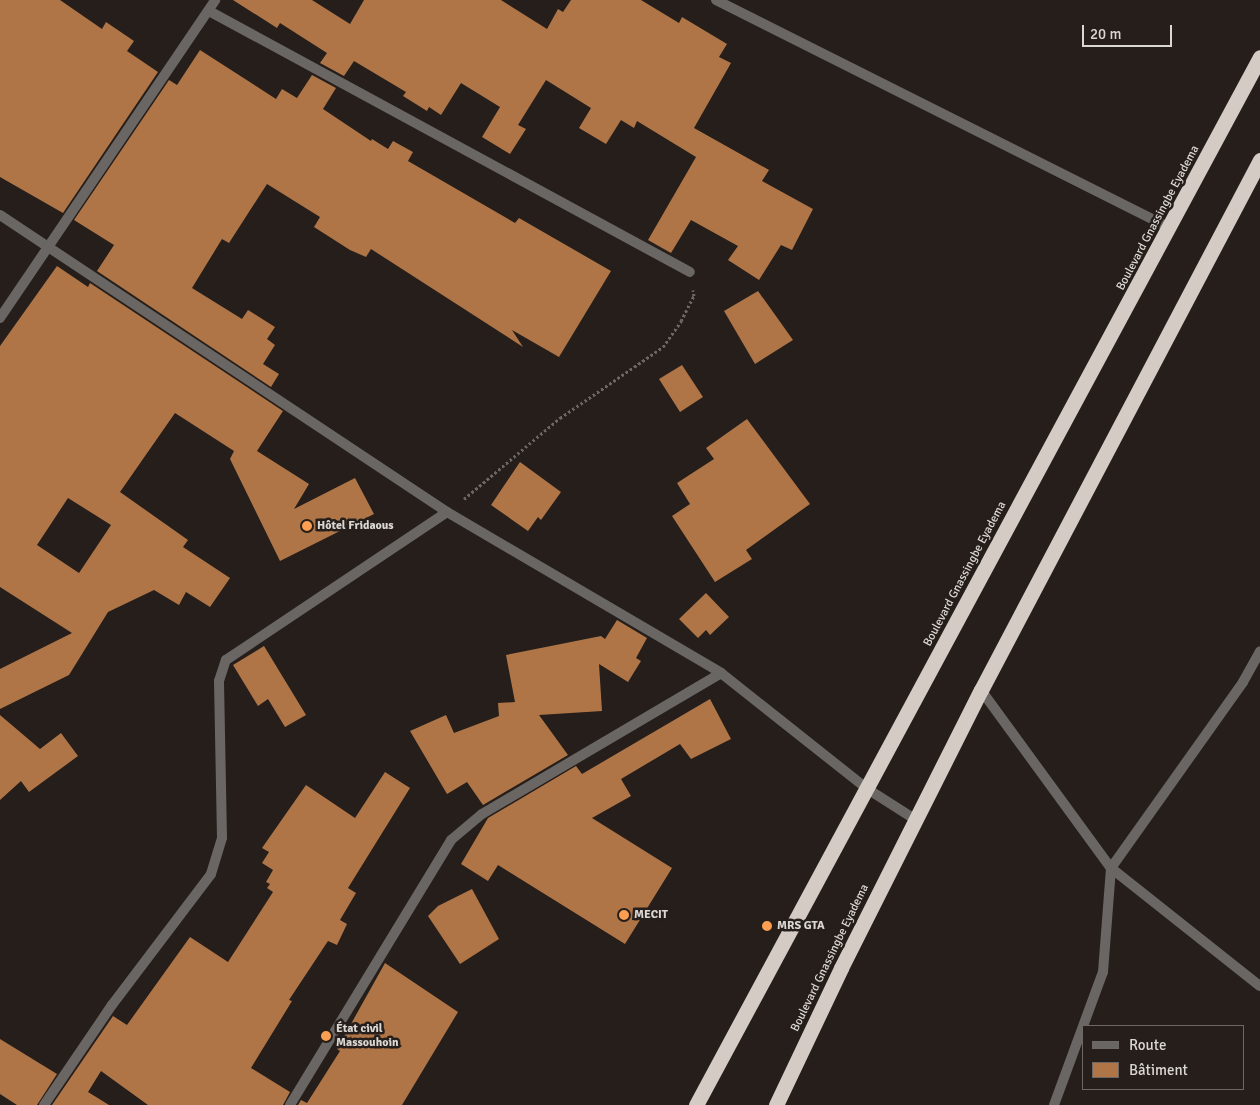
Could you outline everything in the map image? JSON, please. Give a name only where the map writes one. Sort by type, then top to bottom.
[{"type":"highway","name":"Boulevard Gnassingbe Eyadema","points":[[696,1105],[1170,228],[1260,57]]},
{"type":"highway","name":"Boulevard Gnassingbe Eyadema","points":[[776,1105],[981,690],[1260,160]]},
{"type":"street","points":[[0,318],[51,246],[215,0]]},
{"type":"street","points":[[716,0],[1170,228]]},
{"type":"street","points":[[209,11],[690,272]]},
{"type":"street","points":[[0,215],[51,246],[447,512],[721,673],[866,788],[916,820]]},
{"type":"street","points":[[44,1105],[112,1005],[211,874],[222,838],[219,681],[226,660],[447,512]]},
{"type":"street","points":[[1083,1025],[1103,972],[1111,868],[1243,682],[1260,651]]},
{"type":"street","points":[[290,1105],[451,840],[482,814],[721,673]]},
{"type":"street","points":[[981,690],[1111,868],[1260,986]]},
{"type":"street","points":[[1054,1105],[1082,1029]]},
{"type":"path","points":[[447,512],[514,460],[560,418],[663,347],[681,321],[694,296],[690,272]]},
{"type":"building","points":[[0,0],[60,0],[102,29],[106,22],[134,41],[127,51],[158,72],[63,213],[0,177]]},
{"type":"building","points":[[233,0],[312,0],[350,24],[364,0],[501,0],[547,29],[558,9],[563,12],[571,0],[641,0],[679,23],[682,17],[727,44],[719,57],[731,63],[694,128],[769,170],[762,181],[813,209],[792,250],[781,245],[759,280],[728,260],[738,246],[691,220],[671,253],[648,240],[696,157],[637,121],[634,128],[621,120],[606,144],[579,128],[591,108],[546,80],[518,125],[526,129],[510,154],[482,137],[500,107],[461,83],[441,115],[429,107],[427,111],[403,96],[406,92],[354,61],[344,76],[320,63],[327,53],[280,23],[277,28]]},
{"type":"building","points":[[200,50],[276,99],[282,89],[297,98],[312,75],[336,88],[323,109],[371,141],[372,139],[388,149],[393,141],[413,152],[408,161],[515,223],[519,218],[611,271],[559,357],[512,330],[523,347],[371,249],[366,257],[350,250],[314,227],[320,217],[267,184],[229,243],[222,239],[192,288],[242,319],[248,310],[275,327],[267,339],[275,345],[263,364],[279,374],[271,387],[97,271],[114,245],[74,220],[169,80],[177,85]]},
{"type":"building","points":[[57,266],[88,287],[90,283],[283,411],[257,451],[309,484],[294,509],[355,478],[374,514],[280,561],[230,459],[234,451],[175,413],[120,492],[188,540],[183,547],[230,578],[210,607],[186,592],[179,605],[154,590],[108,612],[69,675],[0,709],[0,669],[72,633],[0,587],[0,346]],"holes":[[[68,498],[111,525],[79,573],[37,545]]]},
{"type":"building","points":[[758,291],[793,340],[755,364],[724,311]]},
{"type":"building","points":[[682,365],[703,397],[680,412],[659,379]]},
{"type":"building","points":[[747,419],[810,504],[746,550],[752,559],[715,582],[672,516],[690,504],[677,483],[714,459],[706,448]]},
{"type":"building","points":[[520,462],[561,492],[541,520],[538,517],[528,531],[491,505]]},
{"type":"building","points":[[706,593],[729,617],[710,635],[706,630],[698,638],[679,619]]},
{"type":"building","points":[[617,620],[647,638],[636,658],[641,661],[628,682],[599,664],[602,711],[539,715],[568,755],[483,805],[467,782],[447,794],[410,731],[446,715],[454,733],[499,716],[498,703],[515,702],[506,655],[601,636],[605,639]]},
{"type":"building","points":[[264,646],[306,715],[285,727],[268,699],[258,706],[233,665]]},
{"type":"building","points":[[710,699],[731,739],[691,759],[680,744],[621,779],[631,796],[592,818],[672,868],[625,944],[498,865],[488,881],[461,864],[488,818],[576,766],[582,774]]},
{"type":"building","points":[[0,715],[40,749],[61,733],[78,756],[29,792],[21,781],[0,800]]},
{"type":"building","points":[[385,772],[410,788],[348,888],[356,893],[340,920],[347,924],[337,945],[328,941],[289,1000],[292,1001],[251,1068],[290,1092],[283,1105],[148,1105],[101,1071],[88,1092],[109,1105],[52,1105],[113,1016],[127,1025],[190,937],[228,962],[273,892],[267,888],[270,884],[266,882],[273,870],[262,863],[269,852],[262,848],[306,785],[355,818]]},
{"type":"building","points":[[472,889],[499,939],[460,964],[428,916],[438,906]]},
{"type":"building","points":[[385,963],[458,1012],[402,1105],[298,1105],[301,1100],[307,1103],[340,1051],[337,1049]]},
{"type":"building","points":[[0,1039],[57,1074],[37,1105],[17,1105],[0,1094]]},
{"type":"place","name":"Hôtel Fridaous","points":[[307,526]]},
{"type":"place","name":"MECIT","points":[[624,915]]},
{"type":"place","name":"MRS GTA","points":[[767,926]]},
{"type":"place","name":"État civil Massouhoin","points":[[326,1036]]}]
